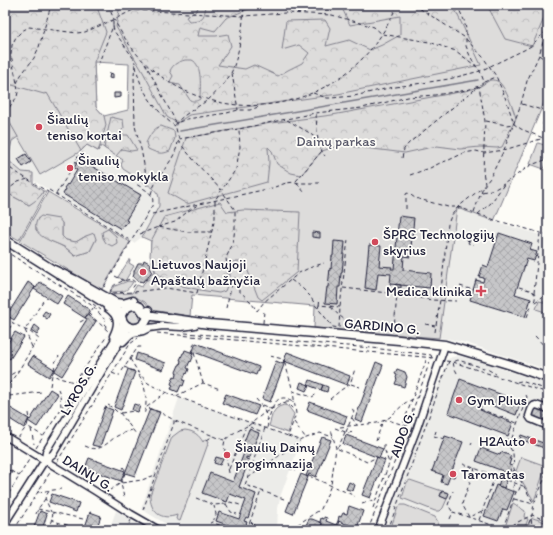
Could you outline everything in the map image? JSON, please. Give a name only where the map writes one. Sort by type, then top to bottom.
[{"type":"main road","points":[[5,240],[119,312],[125,322]]},
{"type":"main road","points":[[54,270],[81,283],[116,303],[123,304],[132,301],[144,304],[148,313],[147,322],[144,324]]},
{"type":"main road","points":[[125,322],[123,311],[127,307],[134,305],[141,308],[144,314],[153,313],[198,320],[209,324]]},
{"type":"main road","name":"GARDINO G.","points":[[125,322],[139,328],[144,324],[155,321],[195,325],[209,324],[445,345],[548,378]]},
{"type":"street","points":[[80,288],[111,310],[117,321],[116,330],[100,360],[99,370]]},
{"type":"street","name":"LYROS G.","points":[[99,370],[125,322]]},
{"type":"street","name":"LYROS G.","points":[[5,523],[45,460],[46,451],[126,331],[125,322]]},
{"type":"street","points":[[99,370],[124,341],[133,333],[157,326],[182,327],[195,325]]},
{"type":"street","name":"AIDO G.","points":[[378,530],[417,428],[445,345]]},
{"type":"street","points":[[548,409],[536,404],[532,407],[529,416],[531,419],[548,426]]},
{"type":"street","name":"DAINŲ G.","points":[[5,436],[159,530]]},
{"type":"path","points":[[17,83],[34,58],[39,47],[50,5]]},
{"type":"path","points":[[108,5],[113,20],[127,43],[145,63],[160,75],[192,94],[238,105],[264,105],[285,102],[301,98],[332,84],[346,74],[370,51],[385,30]]},
{"type":"path","points":[[151,194],[160,176],[177,149],[179,140],[176,126],[177,123],[221,87],[231,72],[242,34],[244,5]]},
{"type":"path","points":[[387,27],[397,5]]},
{"type":"path","points":[[406,5],[419,8],[466,39],[483,57],[496,76],[514,124],[521,129],[548,140]]},
{"type":"path","points":[[457,5],[464,20],[466,29],[466,46],[470,56],[480,71],[484,82]]},
{"type":"path","points":[[5,113],[17,97],[17,83],[11,55],[12,45],[16,37],[22,31],[29,27],[77,33],[85,32],[134,10],[244,16],[285,13],[332,15],[374,27],[382,34],[429,42],[456,51],[477,67]]},
{"type":"path","points":[[113,20],[114,31],[134,58],[141,86],[152,102],[168,120],[176,126]]},
{"type":"path","points":[[98,65],[113,26]]},
{"type":"path","points":[[474,212],[483,187],[490,178],[504,150],[521,104],[527,81],[539,55],[548,26]]},
{"type":"path","points":[[312,93],[327,98],[354,96],[389,88],[449,79],[480,71],[531,46],[546,30]]},
{"type":"path","points":[[539,55],[548,62]]},
{"type":"path","points":[[145,63],[177,123]]},
{"type":"path","points":[[135,64],[136,126],[147,187]]},
{"type":"path","points":[[231,72],[238,110]]},
{"type":"path","points":[[402,158],[404,149],[409,142],[484,82],[496,76]]},
{"type":"path","points":[[179,140],[239,130],[316,113],[362,108],[408,98],[467,90],[479,86]]},
{"type":"path","points":[[479,86],[485,121],[483,171],[485,184]]},
{"type":"path","points":[[521,104],[547,112]]},
{"type":"path","points":[[544,138],[544,124],[548,104]]},
{"type":"path","points":[[177,123],[187,119],[238,110],[250,110],[264,105]]},
{"type":"path","points":[[316,113],[319,141],[325,156]]},
{"type":"path","points":[[287,120],[308,132],[319,141]]},
{"type":"path","points":[[485,121],[506,125],[514,124]]},
{"type":"path","points":[[5,128],[7,144],[5,159],[11,169],[48,191],[56,194],[132,242]]},
{"type":"path","points":[[131,291],[136,283],[131,279],[112,287],[110,289],[110,293],[166,288],[197,293],[215,218],[215,200],[236,169],[240,147],[239,130]]},
{"type":"path","points":[[410,175],[464,153],[476,151],[484,153],[504,150],[544,138]]},
{"type":"path","points":[[179,140],[197,164],[222,191],[235,210],[233,243],[226,258],[229,281],[250,301],[257,311],[264,302],[299,273],[324,263]]},
{"type":"path","points":[[295,182],[322,151]]},
{"type":"path","points":[[56,194],[76,162],[75,161],[80,154],[84,153]]},
{"type":"path","points":[[481,192],[494,190],[531,165],[548,159]]},
{"type":"path","points":[[5,189],[10,188],[18,182],[28,179]]},
{"type":"path","points":[[295,182],[299,184],[304,192]]},
{"type":"path","points":[[152,214],[272,188],[286,183],[319,183]]},
{"type":"path","points":[[478,214],[491,203],[505,183]]},
{"type":"path","points":[[103,290],[152,206],[153,198],[151,194],[136,184]]},
{"type":"path","points":[[434,332],[440,300],[448,224],[451,216],[458,207],[483,187]]},
{"type":"path","points":[[406,210],[406,194],[408,193],[415,198],[448,207],[458,207],[495,220],[548,235]]},
{"type":"path","points":[[140,234],[175,222],[192,208],[201,204]]},
{"type":"path","points":[[158,227],[188,232],[212,232]]},
{"type":"path","points":[[540,232],[534,293],[536,298],[534,302],[548,293]]},
{"type":"path","points":[[291,280],[310,296],[324,317],[333,327],[339,328],[348,239]]},
{"type":"path","points":[[469,241],[468,243],[473,244]]},
{"type":"path","points":[[5,250],[105,312]]},
{"type":"path","points":[[116,276],[124,281]]},
{"type":"path","points":[[226,308],[235,278]]},
{"type":"path","points":[[460,286],[473,290]]},
{"type":"path","points":[[342,288],[397,294],[432,300],[456,301]]},
{"type":"path","points":[[331,306],[333,310],[352,326],[394,329],[398,288]]},
{"type":"path","points":[[519,288],[529,290],[534,293]]},
{"type":"path","points":[[318,308],[320,298]]},
{"type":"path","points":[[25,330],[43,302]]},
{"type":"path","points":[[319,305],[340,307]]},
{"type":"path","points":[[527,317],[531,306],[529,305]]},
{"type":"path","points":[[38,446],[76,382],[110,332],[89,315],[94,306]]},
{"type":"path","points":[[94,306],[105,320],[106,329]]},
{"type":"path","points":[[5,310],[13,323],[29,331],[39,339]]},
{"type":"path","points":[[5,325],[8,316]]},
{"type":"path","points":[[80,322],[86,319]]},
{"type":"path","points":[[5,335],[13,323]]},
{"type":"path","points":[[425,324],[435,326]]},
{"type":"path","points":[[25,330],[32,348]]},
{"type":"path","points":[[156,330],[162,331]]},
{"type":"path","points":[[181,332],[415,353],[431,355],[432,358]]},
{"type":"path","points":[[154,333],[441,359],[548,393]]},
{"type":"path","points":[[60,459],[130,344],[136,339],[144,336]]},
{"type":"path","points":[[535,336],[548,350]]},
{"type":"path","points":[[195,340],[191,352],[193,353],[203,383]]},
{"type":"path","points":[[5,390],[37,342]]},
{"type":"path","points":[[122,371],[138,347],[142,347]]},
{"type":"path","points":[[50,386],[54,364],[59,356]]},
{"type":"path","points":[[270,356],[283,359],[293,391],[296,414],[288,436]]},
{"type":"path","points":[[130,358],[143,384],[146,407],[144,415]]},
{"type":"path","points":[[373,508],[427,358]]},
{"type":"path","points":[[368,530],[398,453],[432,358]]},
{"type":"path","points":[[453,362],[458,360],[487,369],[498,376]]},
{"type":"path","points":[[388,530],[449,361]]},
{"type":"path","points":[[453,362],[457,373]]},
{"type":"path","points":[[124,366],[138,373],[148,383],[165,392],[301,440]]},
{"type":"path","points":[[5,378],[19,370]]},
{"type":"path","points":[[330,399],[350,384],[355,370]]},
{"type":"path","points":[[112,372],[120,375]]},
{"type":"path","points":[[52,374],[59,378],[76,382]]},
{"type":"path","points":[[516,382],[521,380],[548,390]]},
{"type":"path","points":[[176,396],[203,383],[220,389]]},
{"type":"path","points":[[350,384],[360,387]]},
{"type":"path","points":[[58,389],[62,407]]},
{"type":"path","points":[[293,391],[312,398],[317,394]]},
{"type":"path","points":[[9,396],[42,392]]},
{"type":"path","points":[[146,407],[165,392]]},
{"type":"path","points":[[526,395],[509,446],[517,476],[534,504]]},
{"type":"path","points":[[340,427],[377,423],[385,420],[405,403],[417,397]]},
{"type":"path","points":[[284,499],[245,485],[275,403],[279,398],[287,398],[294,402]]},
{"type":"path","points":[[256,399],[262,405],[272,409]]},
{"type":"path","points":[[224,440],[232,434],[245,428],[264,413],[283,402],[294,402]]},
{"type":"path","points":[[283,402],[289,405],[296,412]]},
{"type":"path","points":[[108,405],[120,413],[136,434]]},
{"type":"path","points":[[262,405],[268,421]]},
{"type":"path","points":[[146,407],[161,413],[174,421],[224,440]]},
{"type":"path","points":[[336,448],[339,446],[352,418],[354,412],[352,408]]},
{"type":"path","points":[[480,409],[517,423]]},
{"type":"path","points":[[120,413],[134,411]]},
{"type":"path","points":[[21,435],[29,421],[29,413]]},
{"type":"path","points":[[352,418],[357,426]]},
{"type":"path","points":[[385,420],[407,426]]},
{"type":"path","points":[[376,440],[382,423],[385,420]]},
{"type":"path","points":[[143,510],[174,421]]},
{"type":"path","points":[[293,422],[305,438]]},
{"type":"path","points":[[27,426],[43,436]]},
{"type":"path","points":[[247,426],[264,432]]},
{"type":"path","points":[[31,428],[34,444]]},
{"type":"path","points":[[229,470],[245,428]]},
{"type":"path","points":[[335,428],[348,433],[354,432]]},
{"type":"path","points":[[295,530],[294,527],[321,508],[330,485],[336,448],[331,429]]},
{"type":"path","points":[[84,446],[92,449],[99,449],[115,438],[132,430]]},
{"type":"path","points":[[436,431],[435,435],[444,439]]},
{"type":"path","points":[[247,479],[305,438],[320,433],[333,437]]},
{"type":"path","points":[[208,440],[213,435]]},
{"type":"path","points":[[507,439],[511,441]]},
{"type":"path","points":[[224,440],[229,473]]},
{"type":"path","points":[[384,444],[389,464]]},
{"type":"path","points":[[336,448],[367,462],[377,457]]},
{"type":"path","points":[[379,458],[384,448]]},
{"type":"path","points":[[5,500],[29,460]]},
{"type":"path","points":[[267,464],[296,470]]},
{"type":"path","points":[[463,464],[501,478]]},
{"type":"path","points":[[123,466],[126,470],[121,483],[124,498]]},
{"type":"path","points":[[5,467],[19,476]]},
{"type":"path","points":[[469,517],[462,504],[475,468]]},
{"type":"path","points":[[509,481],[514,469]]},
{"type":"path","points":[[526,530],[532,515],[534,504],[548,470]]},
{"type":"path","points":[[14,530],[51,471]]},
{"type":"path","points":[[110,490],[121,483],[142,480],[156,475]]},
{"type":"path","points":[[309,476],[356,496]]},
{"type":"path","points":[[478,520],[495,476]]},
{"type":"path","points":[[516,492],[512,490],[517,476]]},
{"type":"path","points":[[507,480],[524,486]]},
{"type":"path","points":[[504,528],[516,492],[518,492],[521,485]]},
{"type":"path","points":[[38,492],[61,489]]},
{"type":"path","points":[[36,514],[49,490]]},
{"type":"path","points":[[247,530],[261,491]]},
{"type":"path","points":[[453,491],[448,505],[453,512],[510,530]]},
{"type":"path","points":[[45,498],[52,512],[49,530]]},
{"type":"path","points":[[196,498],[214,505],[226,504],[230,502],[240,505]]},
{"type":"path","points":[[362,504],[376,499]]},
{"type":"path","points":[[514,499],[534,504]]},
{"type":"path","points":[[226,504],[231,512],[237,514]]},
{"type":"path","points":[[208,530],[211,522],[213,523],[216,514],[214,505]]},
{"type":"path","points":[[38,509],[83,519]]},
{"type":"path","points":[[469,517],[482,511]]},
{"type":"path","points":[[450,519],[453,512]]},
{"type":"path","points":[[126,530],[133,515]]},
{"type":"path","points":[[504,528],[532,515],[542,517],[548,521]]},
{"type":"path","points":[[530,518],[533,530]]},
{"type":"path","points":[[51,519],[80,529]]},
{"type":"path","points":[[250,521],[259,530]]},
{"type":"path","points":[[57,522],[61,530]]},
{"type":"path","points":[[213,523],[232,530]]},
{"type":"path","points":[[492,530],[494,526]]},
{"type":"shaded area","name":"Šiaulių teniso mokykla","points":[[6,116],[81,150],[87,144],[100,146],[124,160],[123,169],[153,188],[158,194],[159,198],[159,206],[142,237],[134,243],[34,181],[33,173],[22,172],[9,161],[6,156],[9,154],[12,141]]},
{"type":"shaded area","points":[[457,208],[544,236],[548,243],[548,370],[466,343],[449,339],[314,328],[316,307],[296,304],[300,212]]},
{"type":"shaded area","points":[[458,356],[482,362],[548,384],[548,530],[384,530],[448,359]]},
{"type":"shaded area","name":"Šiaulių Dainų progimnazija","points":[[179,398],[301,440],[280,497],[277,530],[176,530],[141,509]]},
{"type":"shaded area","points":[[116,511],[129,519],[147,530],[109,530]]},
{"type":"green space","name":"Dainų parkas","points":[[5,5],[548,5],[548,93],[494,221],[457,208],[439,338],[314,328],[315,306],[192,295],[190,316],[151,310],[145,302],[137,298],[122,301],[108,296],[108,294],[132,293],[137,285],[142,287],[152,273],[155,272],[151,256],[151,241],[142,237],[159,206],[158,194],[153,188],[123,169],[121,165],[123,160],[101,146],[98,151],[87,145],[81,151],[40,175],[5,117]],"holes":[[[94,62],[129,64],[128,110],[104,116],[96,107]]]},
{"type":"green space","points":[[5,5],[99,5],[98,10],[106,32],[94,62],[96,107],[104,116],[106,125],[98,151],[87,145],[81,151],[47,93],[44,94],[5,83]]},
{"type":"green space","points":[[120,5],[197,5],[198,8],[195,12],[186,17],[189,21],[202,18],[206,5],[259,5],[226,18],[215,31],[200,27],[198,36],[228,34],[231,46],[218,65],[245,69],[254,65],[278,76],[302,63],[309,53],[299,45],[282,50],[286,21],[325,20],[330,28],[326,46],[349,40],[370,50],[400,35],[400,16],[350,25],[342,8],[314,11],[288,7],[288,5],[361,5],[374,7],[382,5],[453,5],[481,65],[338,94],[189,115],[177,123],[167,117],[143,72],[116,27]],"holes":[[[186,60],[192,60],[198,67],[200,99],[197,101],[190,100],[180,85],[169,83],[173,76],[170,71],[174,65]]]},
{"type":"green space","points":[[487,5],[548,5],[548,9],[532,46],[505,39]]},
{"type":"green space","points":[[490,80],[497,81],[502,85],[516,118],[502,147],[460,149],[437,146],[405,153],[341,145],[322,151],[301,175],[291,173],[277,164],[272,151],[268,147],[269,163],[267,182],[187,204],[168,193],[186,138],[271,123],[332,115],[465,91],[479,87]]},
{"type":"green space","points":[[6,116],[18,137],[12,141],[9,154],[6,157],[22,172],[33,173],[33,184],[43,191],[35,201],[29,205],[5,192]]},
{"type":"green space","points":[[111,117],[123,120],[124,128],[120,132],[122,135],[128,135],[137,150],[131,151],[122,149],[116,156],[104,148]]},
{"type":"green space","points":[[161,126],[174,131],[175,138],[170,151],[161,153],[148,149],[146,143],[154,131]]},
{"type":"green space","points":[[538,143],[548,146],[548,157],[544,169],[530,164]]},
{"type":"green space","points":[[43,191],[46,192],[19,240],[5,232],[5,221],[8,215],[5,212],[5,192],[29,205],[42,194]]},
{"type":"green space","points":[[48,192],[130,242],[102,289],[100,289],[20,241]],"holes":[[[38,218],[62,223],[62,236],[66,240],[76,242],[86,236],[96,239],[90,251],[75,256],[67,249],[51,241],[36,230]]]},
{"type":"green space","points":[[220,202],[227,212],[243,210],[300,212],[297,272],[262,300],[258,297],[246,266],[240,262],[230,262],[230,278],[225,291],[219,293],[182,286],[162,277],[156,272],[153,265],[150,256],[151,241],[164,217]]},
{"type":"green space","points":[[41,216],[59,219],[62,223],[62,236],[66,240],[76,242],[94,233],[96,239],[90,251],[75,256],[64,247],[40,235],[36,228],[36,223],[38,218]]},
{"type":"green space","points":[[108,229],[116,236],[117,243],[112,246],[106,243],[103,238],[102,232]]},
{"type":"green space","points":[[129,260],[129,263],[134,266],[125,281],[118,277]]},
{"type":"green space","points":[[128,281],[133,282],[126,290],[119,292],[111,291],[115,286]]},
{"type":"green space","points":[[539,301],[548,303],[548,313],[536,309]]},
{"type":"green space","points":[[131,310],[139,312],[140,319],[142,320],[131,323],[127,319],[127,316]]},
{"type":"green space","points":[[284,405],[288,406],[294,414],[288,433],[269,426],[275,410]]},
{"type":"green space","points":[[185,430],[196,434],[203,442],[205,439],[209,441],[180,521],[176,519],[177,515],[166,517],[158,514],[152,506],[150,495],[172,437],[180,431]]},
{"type":"green space","points":[[521,457],[546,466],[534,501],[516,471]]},
{"type":"green space","points":[[410,480],[442,491],[440,496],[447,499],[443,508],[440,511],[435,511],[402,498],[407,482]]},
{"type":"green space","points":[[513,503],[525,511],[524,517],[528,519],[524,530],[504,530]]},
{"type":"green space","points":[[400,505],[405,505],[435,517],[438,522],[437,530],[390,530]]},
{"type":"green space","points":[[533,518],[548,523],[548,530],[526,530],[531,519]]},
{"type":"building","points":[[110,73],[113,74],[113,79],[109,78]]},
{"type":"building","points":[[114,93],[121,93],[121,97],[114,98]]},
{"type":"building","points":[[26,154],[31,162],[23,167],[18,159]]},
{"type":"building","points":[[81,156],[84,157],[83,161],[141,195],[126,220],[128,221],[121,229],[63,194],[66,189],[64,188],[67,184],[68,185],[77,170],[74,168]]},
{"type":"building","points":[[399,216],[414,218],[410,257],[404,256],[403,270],[431,273],[430,288],[390,284],[391,274],[378,273],[376,290],[365,288],[369,245],[381,246],[379,266],[392,267],[391,269],[394,269]]},
{"type":"building","points":[[312,232],[320,233],[320,238],[312,237]]},
{"type":"building","points":[[499,233],[532,244],[530,250],[537,252],[534,261],[527,259],[515,294],[531,299],[525,317],[470,300],[476,280],[483,282],[484,278],[479,277],[483,265],[488,267]]},
{"type":"building","points":[[469,235],[472,236],[470,241],[467,240]]},
{"type":"building","points":[[334,241],[345,242],[337,304],[325,303]]},
{"type":"building","name":"Lietuvos Naujoji Apaštalų bažnyčia","points":[[144,260],[151,264],[150,267],[152,271],[147,279],[143,282],[139,282],[133,277],[134,271],[138,263],[143,263]]},
{"type":"building","points":[[28,282],[35,287],[14,320],[8,316],[6,317]]},
{"type":"building","points":[[40,282],[62,296],[57,304],[34,289]]},
{"type":"building","points":[[396,284],[401,285],[401,288],[395,287]]},
{"type":"building","points":[[68,296],[90,310],[85,318],[63,304]]},
{"type":"building","points":[[45,311],[50,314],[47,319],[42,315]]},
{"type":"building","points":[[87,315],[96,321],[62,376],[54,371],[54,369],[55,370],[87,319],[85,318]]},
{"type":"building","points":[[35,325],[40,329],[37,335],[31,331]]},
{"type":"building","points":[[15,332],[24,337],[10,359],[5,356],[5,347]]},
{"type":"building","points":[[196,343],[259,367],[256,375],[194,352],[194,354],[192,353]]},
{"type":"building","points":[[185,350],[193,353],[193,357],[187,368],[189,369],[183,380],[185,380],[183,386],[181,385],[178,392],[171,389],[173,385],[171,384],[174,376],[176,377],[180,360]]},
{"type":"building","points":[[287,352],[350,376],[347,385],[284,361]]},
{"type":"building","points":[[137,353],[166,363],[163,370],[135,360]]},
{"type":"building","points":[[33,356],[54,369],[49,377],[28,364]]},
{"type":"building","points":[[276,361],[283,364],[284,361],[285,362],[270,402],[262,399]]},
{"type":"building","points":[[376,362],[383,365],[362,422],[355,419]]},
{"type":"building","points":[[128,369],[135,372],[121,410],[114,407]]},
{"type":"building","points":[[397,369],[405,372],[407,377],[404,387],[395,384],[397,375],[395,374]]},
{"type":"building","points":[[460,379],[521,402],[516,415],[483,402],[480,409],[513,423],[508,436],[448,413]]},
{"type":"building","points":[[310,380],[323,385],[321,390],[308,385]]},
{"type":"building","points":[[301,382],[309,385],[306,391],[299,388]]},
{"type":"building","points":[[323,385],[328,387],[327,392],[321,390]]},
{"type":"building","points":[[50,389],[58,394],[37,427],[28,421]]},
{"type":"building","points":[[226,394],[259,406],[255,415],[222,403]]},
{"type":"building","points":[[5,401],[9,403],[5,410]]},
{"type":"building","points":[[310,402],[347,416],[344,424],[307,410]]},
{"type":"building","points":[[134,404],[140,406],[138,412],[132,410]]},
{"type":"building","points":[[7,406],[29,419],[24,428],[5,416]]},
{"type":"building","points":[[105,407],[113,410],[100,447],[92,445]]},
{"type":"building","points":[[535,407],[548,412],[548,422],[532,417]]},
{"type":"building","points":[[150,409],[160,412],[135,476],[125,473]]},
{"type":"building","points":[[249,429],[259,433],[249,458],[246,457],[246,459],[249,460],[239,487],[256,494],[248,518],[246,517],[244,521],[247,522],[244,530],[242,530],[216,521],[219,512],[239,519],[246,500],[230,494],[227,502],[202,493],[210,473],[233,482],[244,453],[240,452]]},
{"type":"building","points":[[346,435],[383,449],[379,458],[343,444]]},
{"type":"building","name":"H2Auto","points":[[521,435],[546,444],[544,448],[520,439]]},
{"type":"building","points":[[445,436],[463,442],[447,484],[441,482],[443,475],[432,471]]},
{"type":"building","points":[[322,437],[331,440],[316,477],[309,474],[308,477],[306,476]]},
{"type":"building","points":[[481,448],[500,455],[501,452],[511,456],[509,459],[511,459],[509,465],[512,466],[504,488],[498,486],[503,471],[476,461]]},
{"type":"building","points":[[216,457],[223,459],[220,465],[214,463]]},
{"type":"building","points":[[377,457],[385,460],[370,498],[362,495]]},
{"type":"building","points":[[89,458],[125,471],[121,481],[85,468]]},
{"type":"building","points":[[5,468],[12,472],[5,483]]},
{"type":"building","name":"Taromatas","points":[[452,471],[456,472],[454,477],[450,476]]},
{"type":"building","points":[[301,474],[308,477],[293,514],[286,511]]},
{"type":"building","points":[[349,482],[355,485],[353,491],[346,489]]},
{"type":"building","points":[[496,485],[514,492],[507,510],[503,509],[498,521],[484,516]]},
{"type":"building","points":[[442,491],[449,493],[447,499],[440,496]]},
{"type":"building","points":[[52,494],[79,503],[76,512],[49,502]]},
{"type":"building","points":[[349,506],[363,511],[357,528],[338,521],[339,516],[341,517],[343,513],[347,514]]},
{"type":"building","points":[[40,511],[47,514],[42,530],[33,530]]},
{"type":"building","points":[[90,512],[101,516],[96,530],[84,530]]},
{"type":"building","points":[[324,517],[327,518],[326,521],[336,525],[339,521],[336,530],[321,530],[322,523],[320,522],[321,518],[324,519]]},
{"type":"building","points":[[309,519],[322,523],[321,530],[298,530],[299,528],[301,529],[302,526],[305,527]]},
{"type":"waterway","points":[[180,131],[478,80]]},
{"type":"place","name":"Šiaulių teniso kortai","points":[[39,127]]},
{"type":"place","name":"Šiaulių teniso mokykla","points":[[70,168]]},
{"type":"place","name":"ŠPRC Technologijų skyrius","points":[[375,242]]},
{"type":"place","name":"Lietuvos Naujoji Apaštalų bažnyčia","points":[[143,272]]},
{"type":"place","name":"Medica klinika","points":[[481,291]]},
{"type":"place","name":"Gym Plius","points":[[459,400]]},
{"type":"place","name":"H2Auto","points":[[533,441]]},
{"type":"place","name":"Šiaulių Dainų progimnazija","points":[[227,455]]},
{"type":"place","name":"Taromatas","points":[[453,474]]}]
